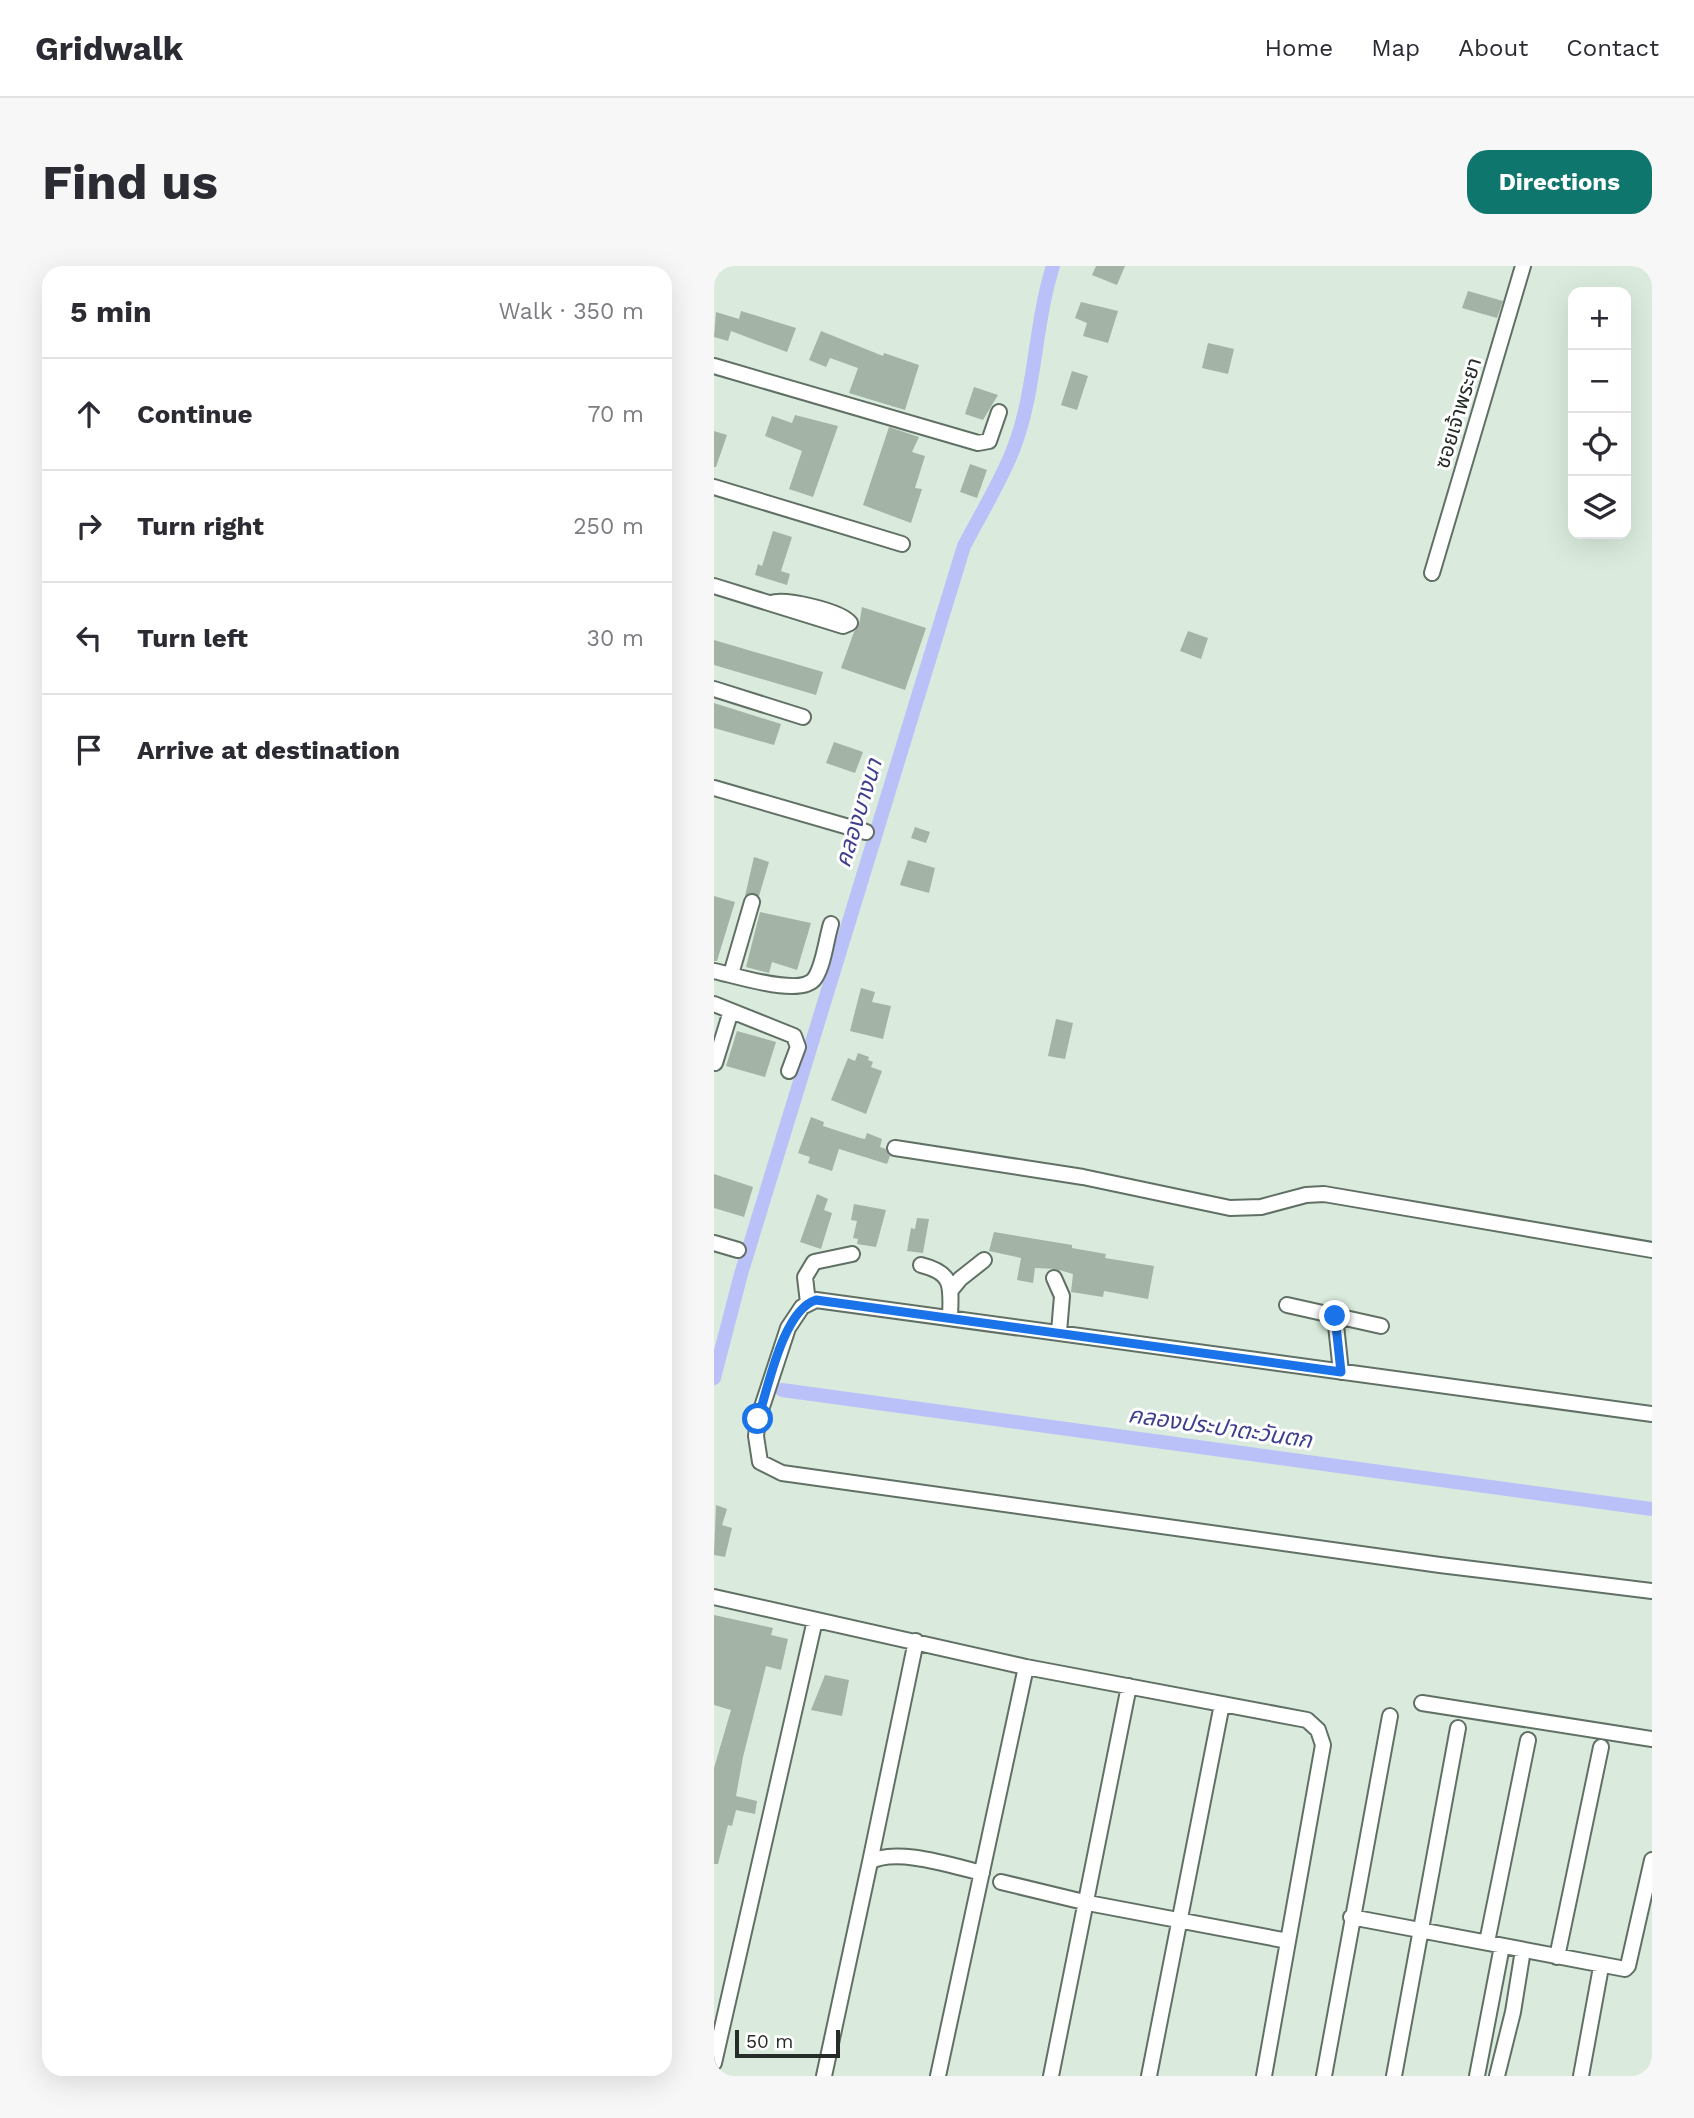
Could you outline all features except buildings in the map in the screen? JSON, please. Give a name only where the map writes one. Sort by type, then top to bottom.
[{"type":"street","name":"ซอยเจ้าพระยา","points":[[1432,573],[1523,266]]},
{"type":"street","points":[[714,366],[978,443],[989,441],[999,412]]},
{"type":"street","points":[[714,486],[902,544]]},
{"type":"street","points":[[714,586],[771,603]]},
{"type":"street","points":[[714,689],[803,717]]},
{"type":"street","points":[[714,788],[866,832]]},
{"type":"street","points":[[731,974],[752,902]]},
{"type":"street","points":[[714,971],[786,986],[807,985],[815,979],[831,925]]},
{"type":"street","points":[[714,1004],[794,1036],[797,1047],[789,1071]]},
{"type":"street","points":[[715,1063],[731,1011]]},
{"type":"street","points":[[895,1148],[1083,1177],[1230,1208],[1261,1207],[1306,1195],[1324,1194],[1652,1251]]},
{"type":"street","points":[[714,1243],[738,1250]]},
{"type":"street","points":[[808,1303],[805,1277],[814,1262],[852,1254]]},
{"type":"street","points":[[951,1290],[984,1260]]},
{"type":"street","points":[[920,1265],[942,1272],[951,1290],[950,1317]]},
{"type":"street","points":[[1055,1278],[1062,1296],[1059,1332]]},
{"type":"street","points":[[1652,1414],[826,1301],[808,1303],[788,1328],[758,1419],[756,1436],[760,1462],[782,1473],[1440,1565],[1652,1591]]},
{"type":"street","points":[[1287,1305],[1381,1326]]},
{"type":"street","points":[[1335,1316],[1341,1372]]},
{"type":"street","points":[[714,1597],[1026,1667],[1307,1720],[1322,1738],[1264,2076]]},
{"type":"street","points":[[714,2063],[815,1620]]},
{"type":"street","points":[[824,2076],[916,1641]]},
{"type":"street","points":[[938,2076],[1026,1667]]},
{"type":"street","points":[[1051,2076],[1088,1903],[1129,1686]]},
{"type":"street","points":[[1422,1703],[1652,1739]]},
{"type":"street","points":[[1149,2076],[1222,1704]]},
{"type":"street","points":[[1324,2076],[1351,1917],[1390,1716]]},
{"type":"street","points":[[1395,2076],[1419,1929],[1458,1728]]},
{"type":"street","points":[[1487,1942],[1528,1740]]},
{"type":"street","points":[[1557,1957],[1601,1747]]},
{"type":"street","points":[[870,1863],[880,1856],[919,1859],[982,1872]]},
{"type":"street","points":[[1351,1917],[1487,1942],[1601,1967],[1625,1969],[1629,1966],[1652,1860]]},
{"type":"street","points":[[1001,1882],[1088,1903],[1288,1941]]},
{"type":"street","points":[[1502,1946],[1478,2074],[1497,2076],[1513,2012],[1523,1950]]},
{"type":"street","points":[[1581,2076],[1601,1967]]},
{"type":"waterway","name":"คลองบางนา","points":[[714,1378],[741,1274],[964,546],[1002,475],[1021,428],[1053,266]]},
{"type":"waterway","name":"คลองประปาตะวันตก","points":[[782,1390],[1652,1509]]},
{"type":"route","points":[[758,1419],[788,1328],[802,1307],[816,1300],[891,1308],[1341,1372],[1335,1316]]}]
